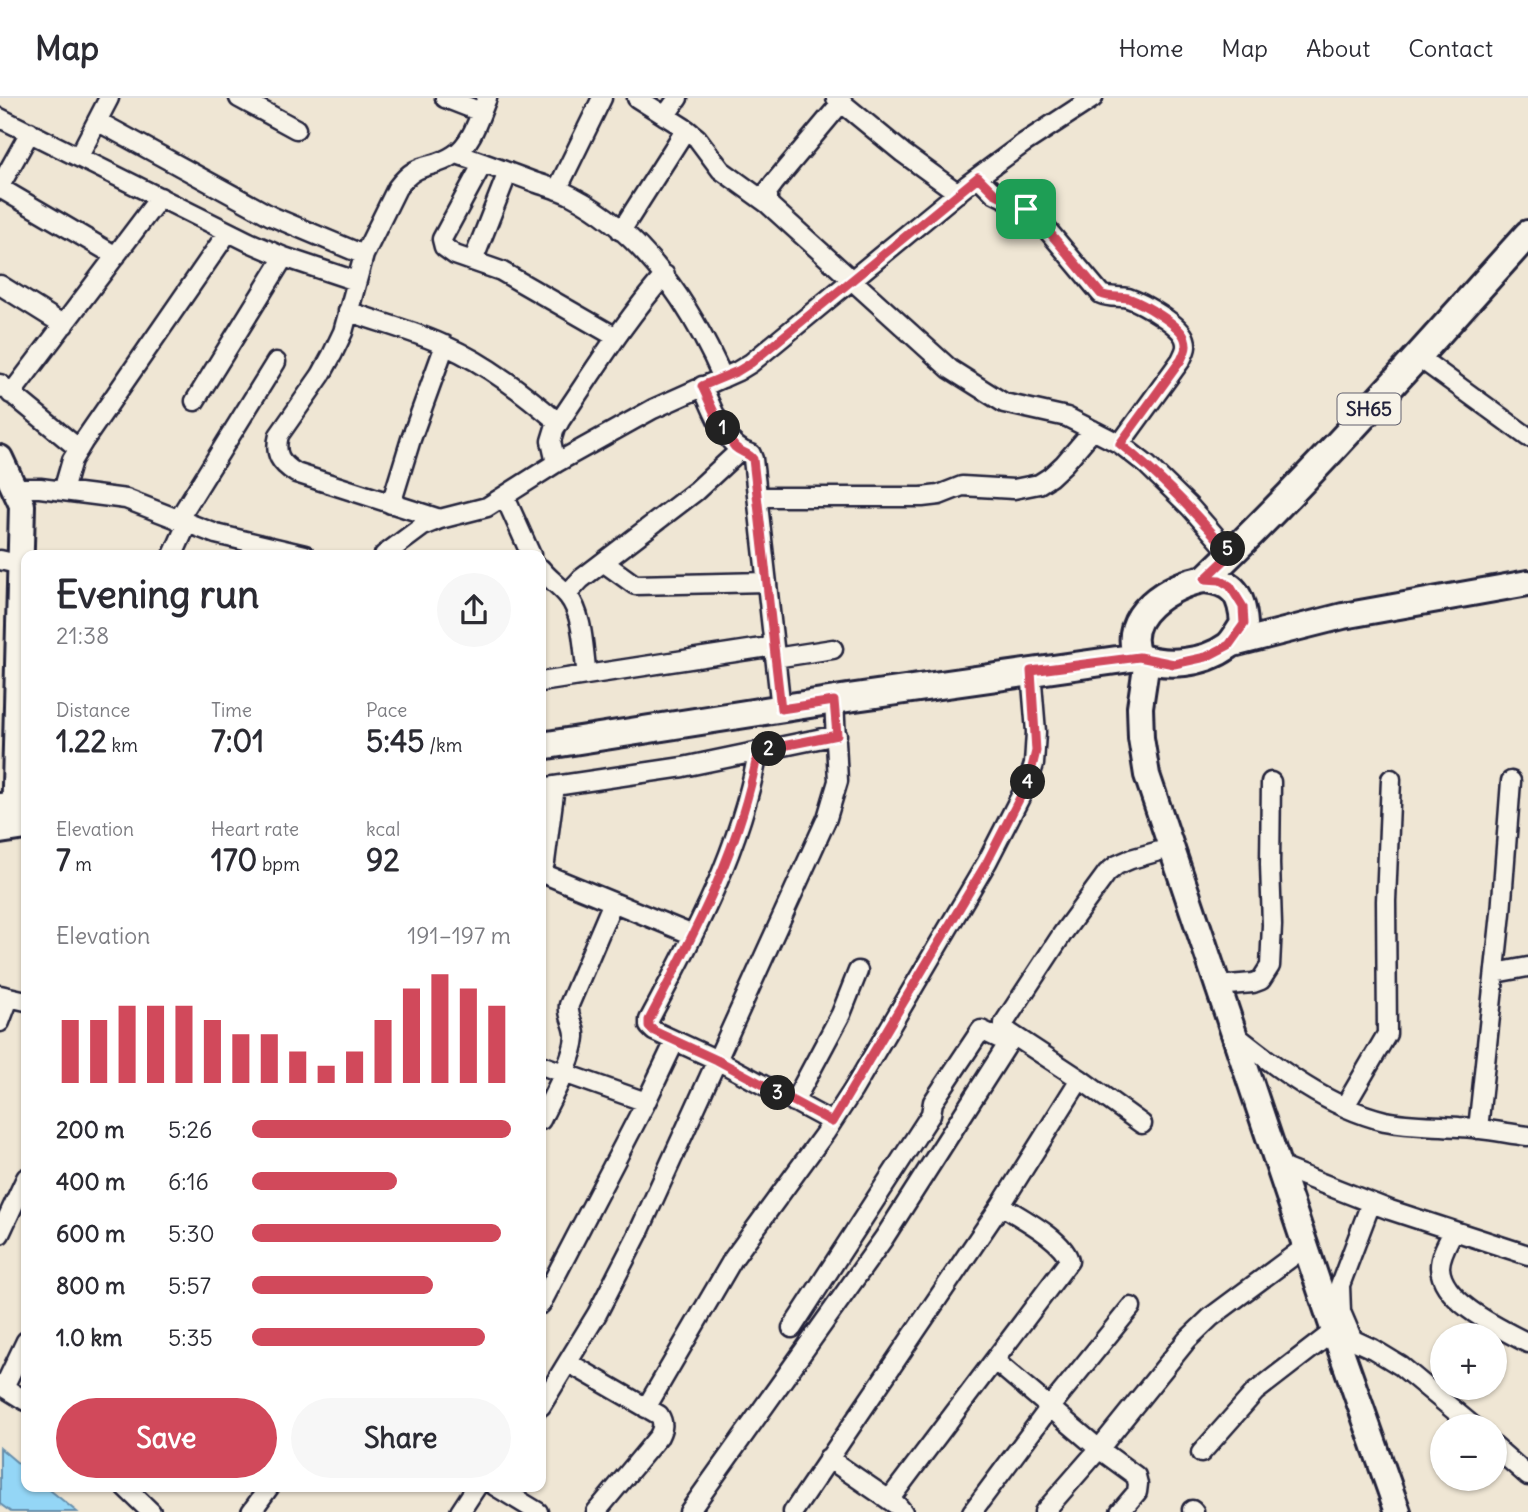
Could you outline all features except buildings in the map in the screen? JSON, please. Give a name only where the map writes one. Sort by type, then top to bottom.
[{"type":"main road","name":"SH65","points":[[1140,652],[1137,625],[1150,605],[1168,591],[1186,582],[1205,579],[1231,554],[1340,441],[1528,234]]},
{"type":"main road","points":[[546,745],[1106,646],[1140,652],[1174,664],[1206,657],[1229,645],[1244,624],[1243,607],[1230,586],[1220,580],[1205,579]]},
{"type":"main road","points":[[546,733],[780,702],[834,701],[1140,652]]},
{"type":"street","points":[[239,98],[296,129]]},
{"type":"street","points":[[440,519],[296,473],[285,466],[276,447],[279,435],[332,355],[342,332],[364,255],[386,207],[405,178],[421,166],[446,160],[457,154],[472,132],[484,105],[445,98]]},
{"type":"street","points":[[556,190],[602,98]]},
{"type":"street","points":[[637,98],[698,138],[721,170],[768,204],[934,357],[1004,402],[1067,417],[1120,444],[1147,465],[1190,507],[1231,554]]},
{"type":"street","points":[[666,116],[678,98]]},
{"type":"street","points":[[390,550],[424,526],[487,507],[556,463],[653,409],[751,363],[978,177],[1093,98]]},
{"type":"street","points":[[79,156],[106,99]]},
{"type":"street","points":[[768,204],[768,191],[839,101],[958,193]]},
{"type":"street","points":[[0,118],[228,232],[284,257],[356,281]]},
{"type":"street","points":[[97,121],[271,216],[364,255]]},
{"type":"street","points":[[621,231],[686,128]]},
{"type":"street","points":[[30,132],[0,187],[116,256]]},
{"type":"street","points":[[457,154],[585,203],[621,231],[665,275],[704,335],[723,378]]},
{"type":"street","points":[[483,163],[442,239],[447,251],[501,271],[616,337]]},
{"type":"street","points":[[473,261],[508,172]]},
{"type":"street","points":[[978,177],[994,193],[1026,209],[1045,227],[1101,294],[1130,299],[1180,329],[1185,337],[1186,351],[1181,360],[1120,444]]},
{"type":"street","points":[[79,449],[5,389],[64,325],[160,197]]},
{"type":"street","points":[[63,491],[72,460],[79,449],[228,232]]},
{"type":"street","points":[[195,401],[284,257]]},
{"type":"street","points":[[556,463],[551,441],[559,424],[642,300],[665,275]]},
{"type":"street","points":[[0,285],[64,325]]},
{"type":"street","points":[[348,311],[445,345],[500,379],[559,424]]},
{"type":"street","points":[[391,504],[445,345]]},
{"type":"street","points":[[1418,356],[1528,437]]},
{"type":"street","points":[[175,550],[183,522],[276,362]]},
{"type":"street","points":[[702,386],[718,420],[740,451],[751,454],[753,459],[780,702]]},
{"type":"street","points":[[759,497],[922,497],[939,495],[962,485],[1026,488],[1050,477],[1093,430]]},
{"type":"street","points":[[567,594],[603,562],[696,491],[740,451]]},
{"type":"street","points":[[0,458],[22,505],[15,564],[21,604]]},
{"type":"street","points":[[15,488],[127,499],[216,534],[283,550]]},
{"type":"street","points":[[505,497],[529,550]]},
{"type":"street","points":[[603,562],[635,585],[766,582]]},
{"type":"street","points":[[546,574],[567,594],[577,613],[587,675]]},
{"type":"street","points":[[1229,645],[1343,616],[1528,583]]},
{"type":"street","points":[[546,681],[774,652],[833,649]]},
{"type":"street","points":[[1140,652],[1141,738],[1147,775],[1305,1247],[1343,1335],[1398,1512]]},
{"type":"street","points":[[646,1408],[733,1259],[832,1122],[987,862],[1029,780],[1036,751],[1031,671]]},
{"type":"street","points":[[546,1395],[569,1363],[597,1314],[638,1234],[836,794],[839,766],[834,701]]},
{"type":"street","points":[[546,816],[548,787],[683,767],[837,735]]},
{"type":"street","points":[[758,751],[740,829],[694,935],[649,1020],[649,1026],[654,1031],[717,1060],[832,1122]]},
{"type":"street","points":[[13,818],[21,761]]},
{"type":"street","points":[[1345,1106],[1387,1034],[1386,901],[1391,779]]},
{"type":"street","points":[[1478,1129],[1495,974],[1511,781]]},
{"type":"street","points":[[1217,986],[1253,983],[1267,974],[1270,966],[1271,782]]},
{"type":"street","points":[[1011,1039],[1004,1028],[1006,1018],[1107,873],[1131,859],[1170,848]]},
{"type":"street","points":[[546,876],[694,935]]},
{"type":"street","points":[[546,1108],[575,1039],[575,1030],[568,1013],[569,1005],[613,902]]},
{"type":"street","points":[[1495,974],[1528,967]]},
{"type":"street","points":[[794,1102],[841,1014],[858,971]]},
{"type":"street","points":[[0,1022],[12,998]]},
{"type":"street","points":[[792,1328],[931,1114],[933,1102],[981,1030],[1011,1039],[1080,1079],[1142,1124]]},
{"type":"street","points":[[1233,1033],[1275,1067],[1303,1085],[1345,1106],[1387,1121],[1528,1136]]},
{"type":"street","points":[[689,1512],[884,1238],[1011,1039]]},
{"type":"street","points":[[546,1294],[675,1041]]},
{"type":"street","points":[[546,1067],[646,1102]]},
{"type":"street","points":[[793,1512],[1001,1205],[1080,1079]]},
{"type":"street","points":[[1278,1166],[1371,1203],[1528,1255]]},
{"type":"street","points":[[0,1234],[21,1195]]},
{"type":"street","points":[[1343,1335],[1340,1285],[1371,1203]]},
{"type":"street","points":[[889,1500],[1069,1261],[1067,1253],[1052,1238],[1001,1205]]},
{"type":"street","points":[[1453,1232],[1440,1264],[1441,1276],[1449,1290],[1478,1315],[1528,1343]]},
{"type":"street","points":[[1044,1512],[1193,1334],[1305,1247]]},
{"type":"street","points":[[972,1512],[1050,1407],[1131,1307]]},
{"type":"street","points":[[1343,1335],[1401,1366],[1459,1414]]},
{"type":"street","points":[[1201,1453],[1235,1411],[1255,1392],[1343,1335]]},
{"type":"street","points":[[21,1350],[2,1386],[21,1398]]},
{"type":"street","points":[[995,1361],[1099,1449],[1136,1476],[1137,1492],[1119,1512]]},
{"type":"street","points":[[569,1363],[659,1415],[663,1421],[663,1428],[651,1446],[596,1512]]},
{"type":"street","points":[[1507,1457],[1528,1476]]},
{"type":"street","points":[[828,1458],[903,1512]]},
{"type":"street","points":[[130,1492],[150,1512]]},
{"type":"street","points":[[251,1512],[266,1492]]},
{"type":"street","points":[[460,1512],[473,1492]]},
{"type":"street","points":[[505,1492],[538,1512]]},
{"type":"water","points":[[0,1448],[21,1466],[21,1492],[52,1492],[77,1512],[11,1512],[0,1504]]},
{"type":"route","points":[[978,177],[994,193],[1026,209],[1062,245],[1101,294],[1130,299],[1180,329],[1185,337],[1186,351],[1181,360],[1120,444],[1147,465],[1190,507],[1231,554],[1205,579],[1220,580],[1238,595],[1243,607],[1244,624],[1229,645],[1206,657],[1174,664],[1139,657],[1031,671],[1036,751],[1029,780],[987,862],[832,1122],[717,1060],[654,1031],[649,1026],[649,1020],[710,902],[740,829],[758,751],[837,735],[834,701],[781,709],[753,459],[751,454],[735,447],[718,420],[702,386],[751,363],[978,177]]}]
